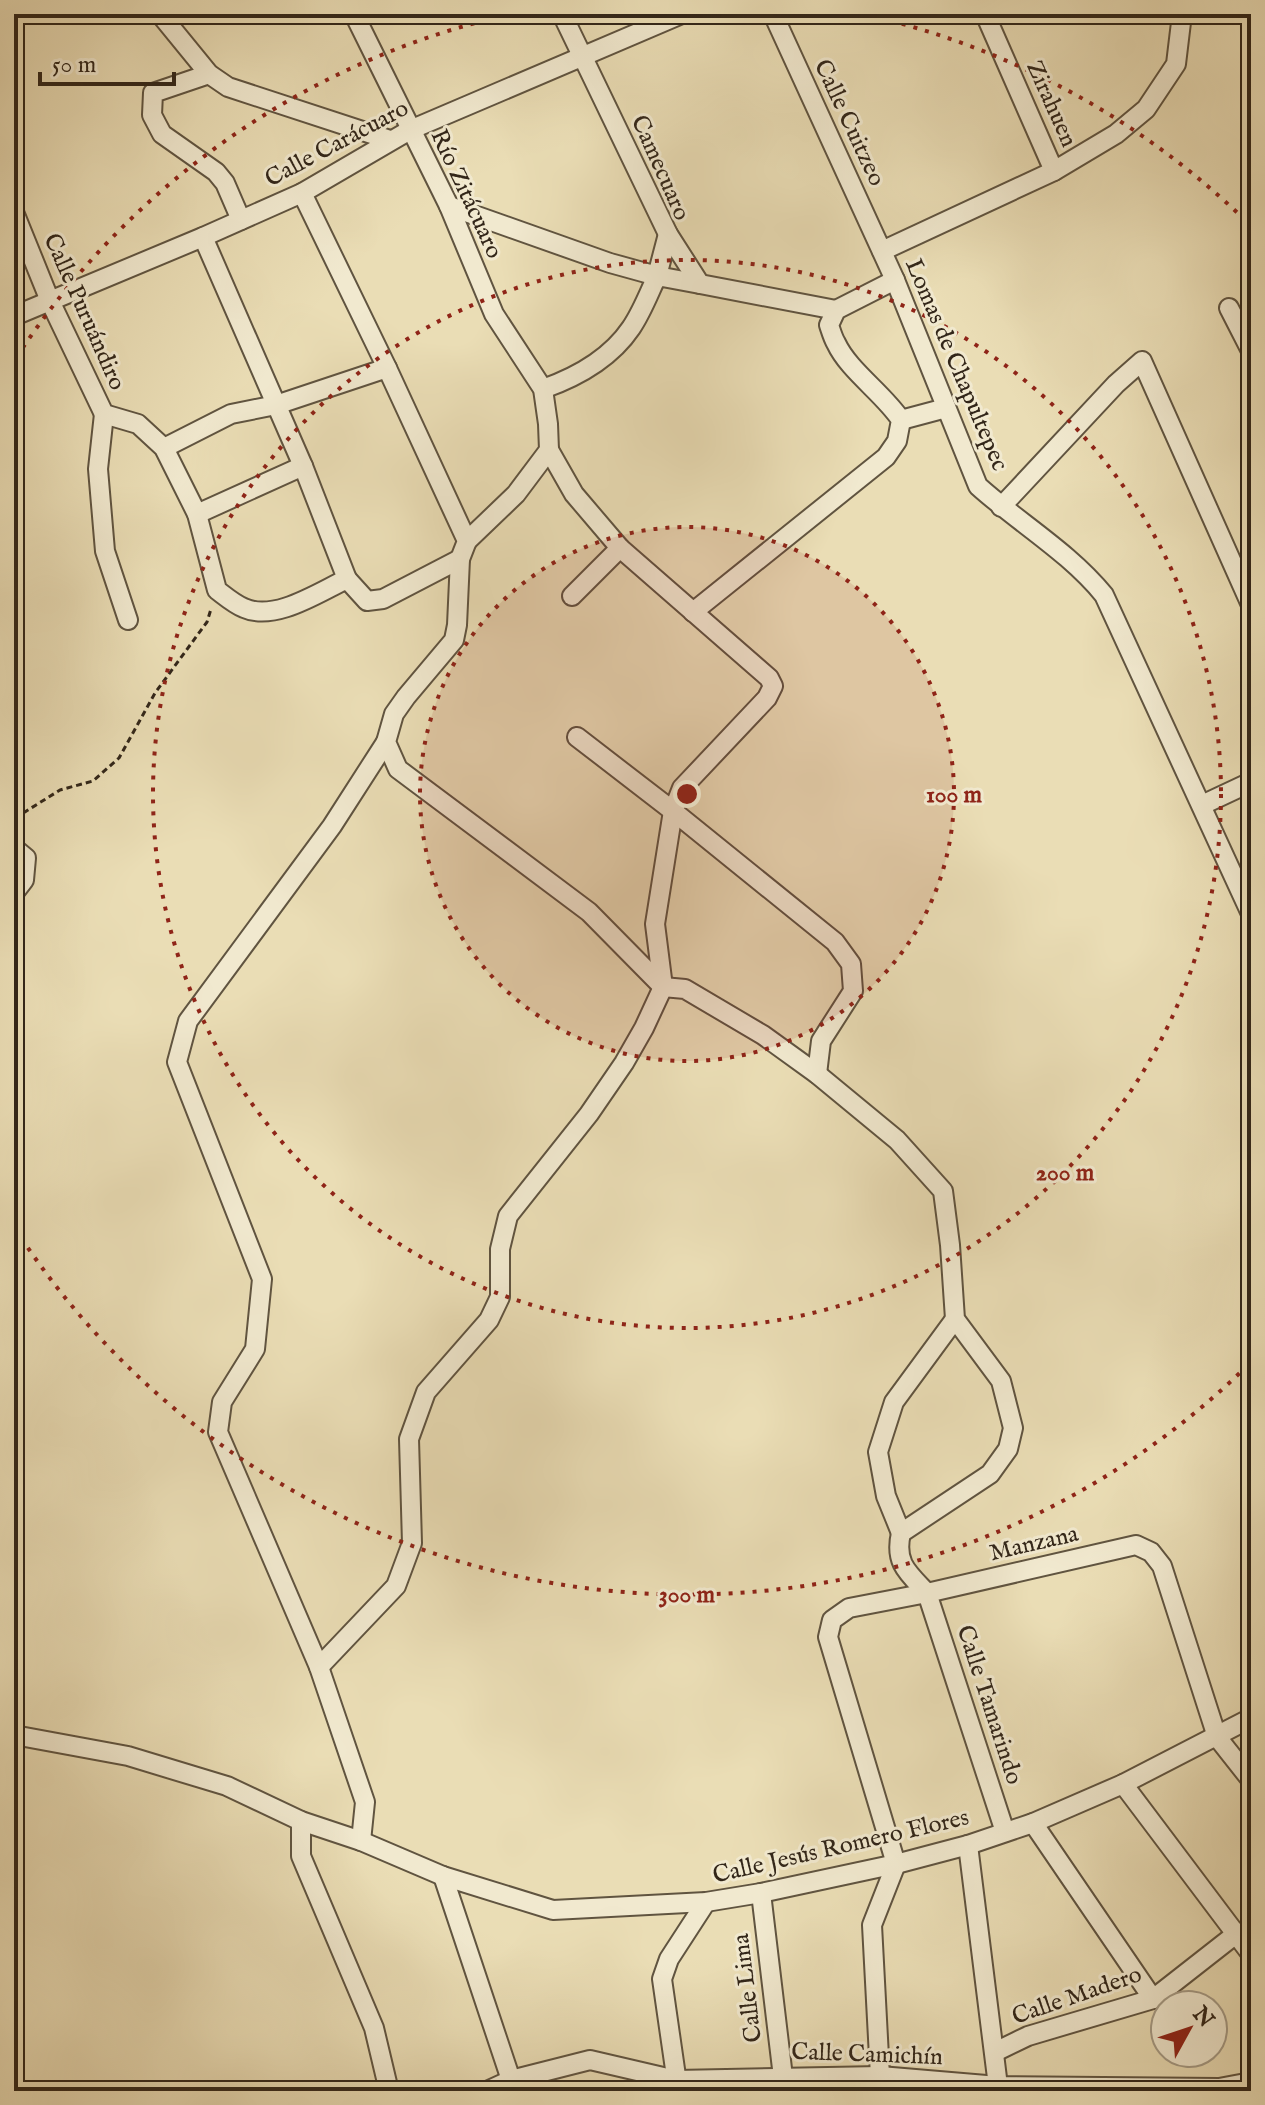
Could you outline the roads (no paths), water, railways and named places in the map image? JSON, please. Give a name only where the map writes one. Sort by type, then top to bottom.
[{"type":"street","points":[[160,14],[209,74],[228,87],[390,140]]},
{"type":"street","name":"Río Zitácuaro","points":[[354,14],[449,206],[494,314],[543,389]]},
{"type":"street","name":"Camecuaro","points":[[543,389],[569,380],[604,358],[631,328],[657,276],[668,234],[562,14]]},
{"type":"street","name":"Calle Carácuaro","points":[[14,316],[302,193],[410,130],[682,14]]},
{"type":"street","name":"Calle Cuitzeo","points":[[773,14],[882,251]]},
{"type":"street","name":"Zirahuen","points":[[985,14],[1054,171]]},
{"type":"street","points":[[882,251],[1054,171],[1116,134],[1146,109],[1176,64],[1182,14]]},
{"type":"street","points":[[209,74],[153,93],[152,115],[162,134],[216,172],[225,183],[241,220]]},
{"type":"street","points":[[302,193],[467,541]]},
{"type":"street","points":[[449,206],[610,263],[657,276],[836,310],[895,280]]},
{"type":"street","name":"Calle Puruándiro","points":[[14,212],[50,301],[104,414],[138,424],[164,448],[197,514],[217,590],[244,609],[263,613],[284,609],[347,579]]},
{"type":"street","points":[[668,234],[700,284]]},
{"type":"street","points":[[203,237],[303,466],[347,579],[367,601],[383,599],[460,559]]},
{"type":"street","name":"Lomas de Chapultepec","points":[[882,251],[978,486],[1080,569],[1104,595],[1251,914]]},
{"type":"street","points":[[1229,308],[1251,351]]},
{"type":"street","points":[[693,612],[886,457],[897,441],[901,420],[836,344],[829,325],[836,310]]},
{"type":"street","points":[[1001,507],[1116,384],[1142,361],[1251,605]]},
{"type":"street","points":[[164,448],[231,414],[276,405],[387,368]]},
{"type":"street","points":[[319,1667],[396,1586],[412,1543],[409,1439],[426,1392],[489,1320],[500,1297],[500,1249],[508,1216],[589,1114],[624,1063],[663,987],[655,924],[673,811],[682,788],[767,698],[773,686],[769,678],[620,548],[574,494],[549,450],[543,389]]},
{"type":"street","points":[[901,420],[946,408]]},
{"type":"street","points":[[104,414],[98,469],[105,551],[128,620]]},
{"type":"street","points":[[361,1841],[365,1802],[319,1667],[218,1432],[222,1402],[255,1349],[262,1279],[177,1062],[188,1021],[332,826],[386,742],[394,714],[454,640],[460,559],[467,541],[516,494],[549,450]]},
{"type":"street","points":[[197,514],[303,466]]},
{"type":"street","points":[[572,596],[620,548]]},
{"type":"street","points":[[577,737],[835,942],[851,964],[853,991],[821,1041],[817,1074]]},
{"type":"street","points":[[386,742],[398,769],[589,912],[663,987],[685,989],[763,1035],[817,1074],[897,1140],[943,1191],[955,1319],[1001,1381],[1013,1428],[1008,1449],[990,1474],[901,1533]]},
{"type":"street","points":[[1202,805],[1251,782]]},
{"type":"street","points":[[14,893],[24,880],[20,853]]},
{"type":"street","points":[[927,1593],[905,1570],[897,1548],[901,1533],[886,1496],[878,1452],[894,1402],[955,1319]]},
{"type":"street","name":"Manzana","points":[[896,1864],[828,1637],[832,1620],[849,1608],[1136,1545],[1151,1552],[1162,1566],[1217,1737]]},
{"type":"street","name":"Calle Tamarindo","points":[[927,1593],[1005,1832]]},
{"type":"street","name":"Calle Jesús Romero Flores","points":[[14,1735],[128,1756],[227,1786],[301,1821],[361,1841],[443,1876],[553,1910],[706,1902],[896,1864],[968,1845],[1033,1823],[1123,1784],[1251,1718]]},
{"type":"street","points":[[1217,1737],[1251,1780]]},
{"type":"street","points":[[1123,1784],[1243,1932],[1251,1954]]},
{"type":"street","points":[[301,1821],[301,1856],[374,2028],[389,2091]]},
{"type":"street","points":[[1033,1823],[1149,1993]]},
{"type":"street","points":[[968,1845],[999,2088]]},
{"type":"street","points":[[878,2084],[872,1925],[896,1864]]},
{"type":"street","points":[[443,1876],[515,2085]]},
{"type":"street","name":"Calle Lima","points":[[761,1893],[783,2077]]},
{"type":"street","points":[[677,2085],[662,1979],[669,1959],[706,1902]]},
{"type":"street","name":"Calle Madero","points":[[1166,1989],[1243,1932]]},
{"type":"street","name":"Calle Madero","points":[[995,2052],[1028,2036],[1149,2000]]},
{"type":"street","name":"Calle Camichín","points":[[487,2091],[590,2060],[677,2085],[783,2077],[825,2085],[999,2088],[1219,2088],[1251,2082]]}]
